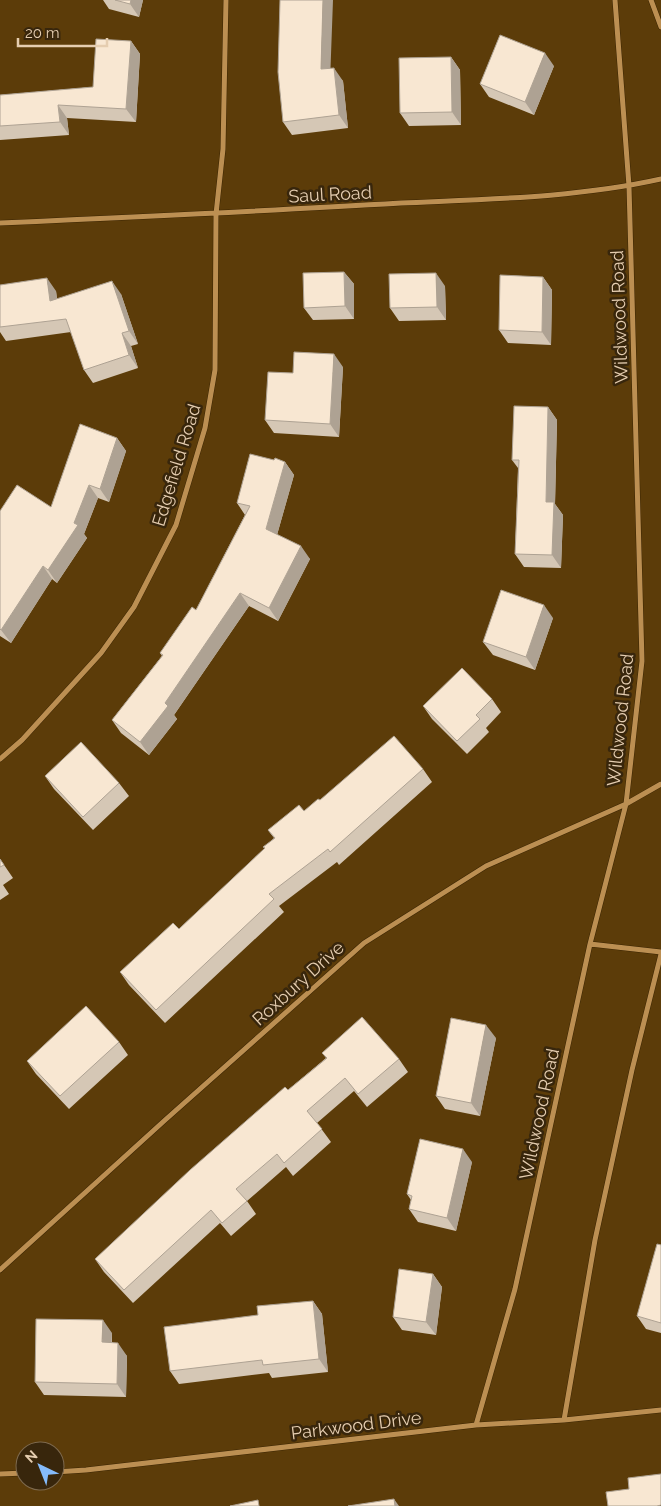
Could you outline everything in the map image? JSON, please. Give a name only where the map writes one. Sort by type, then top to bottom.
[{"type":"street","name":"Edgefield Road","points":[[0,759],[22,740],[101,653],[134,607],[176,525],[205,428],[215,370],[216,214],[223,148],[226,0]]},
{"type":"street","name":"Wildwood Road","points":[[476,1425],[515,1289],[590,944],[626,804],[642,661],[629,186],[615,0]]},
{"type":"street","points":[[651,0],[661,28]]},
{"type":"street","name":"Saul Road","points":[[0,223],[216,214],[554,195],[629,186],[661,179]]},
{"type":"street","name":"Roxbury Drive","points":[[0,1270],[364,943],[486,866],[626,804],[661,784]]},
{"type":"street","points":[[564,1420],[595,1240],[632,1070],[661,953],[590,944]]},
{"type":"street","name":"Parkwood Drive","points":[[65,1471],[476,1425],[564,1420],[661,1410]]},
{"type":"street","points":[[0,1474],[15,1473]]},
{"type":"building","points":[[115,0],[131,0],[130,4]]},
{"type":"building","points":[[280,0],[323,0],[321,69],[334,68],[339,115],[283,122],[278,72]]},
{"type":"building","points":[[500,35],[545,53],[525,102],[480,84]]},
{"type":"building","points":[[96,39],[131,41],[126,109],[58,105],[60,122],[0,126],[0,95],[93,87]]},
{"type":"building","points":[[451,57],[452,112],[400,113],[399,58]]},
{"type":"building","points":[[344,272],[345,306],[304,308],[303,273]]},
{"type":"building","points":[[436,273],[437,307],[390,308],[389,274]]},
{"type":"building","points":[[500,275],[543,277],[542,332],[499,330]]},
{"type":"building","points":[[47,278],[50,301],[112,281],[129,331],[122,333],[129,355],[84,370],[66,319],[0,327],[0,285]]},
{"type":"building","points":[[294,352],[334,354],[330,424],[265,420],[268,372],[293,373]]},
{"type":"building","points":[[514,406],[548,407],[546,502],[554,502],[552,555],[515,554],[519,460],[512,460]]},
{"type":"building","points":[[80,424],[117,438],[100,489],[89,485],[74,523],[78,525],[48,570],[43,566],[1,630],[0,511],[17,485],[51,507]]},
{"type":"building","points":[[250,454],[274,460],[275,458],[285,462],[266,529],[301,546],[269,608],[240,593],[165,703],[168,706],[140,742],[112,720],[163,655],[160,653],[192,607],[196,610],[250,506],[237,503]]},
{"type":"building","points":[[501,590],[544,605],[526,657],[483,642]]},
{"type":"building","points":[[462,668],[492,699],[476,715],[480,719],[457,741],[423,706]]},
{"type":"building","points":[[394,736],[423,769],[330,852],[328,849],[269,894],[274,899],[156,1010],[120,972],[173,923],[179,929],[265,848],[263,847],[275,838],[268,830],[299,805],[304,811],[318,799],[320,800]]},
{"type":"building","points":[[81,742],[119,783],[83,817],[45,776]]},
{"type":"building","points":[[0,859],[4,865],[0,867]]},
{"type":"building","points":[[86,1006],[119,1042],[60,1096],[27,1061]]},
{"type":"building","points":[[362,1017],[399,1059],[358,1094],[345,1078],[307,1111],[322,1129],[284,1163],[277,1154],[236,1189],[247,1201],[222,1223],[211,1210],[124,1290],[95,1259],[190,1170],[285,1087],[288,1090],[327,1058],[322,1053]]},
{"type":"building","points":[[451,1018],[486,1025],[471,1103],[436,1096]]},
{"type":"building","points":[[420,1139],[463,1149],[447,1218],[409,1209],[412,1196],[407,1194]]},
{"type":"building","points":[[657,1244],[661,1245],[661,1323],[637,1316]]},
{"type":"building","points":[[399,1269],[433,1274],[426,1322],[393,1317]]},
{"type":"building","points":[[313,1301],[319,1359],[263,1365],[262,1360],[170,1371],[164,1327],[258,1315],[257,1306]]},
{"type":"building","points":[[36,1319],[103,1320],[102,1342],[118,1343],[117,1384],[35,1382]]},
{"type":"building","points":[[661,1474],[661,1505],[608,1506],[606,1492],[629,1489],[628,1478]]},
{"type":"building","points":[[394,1499],[395,1506],[348,1506]]},
{"type":"building","points":[[258,1500],[259,1506],[230,1506]]}]
